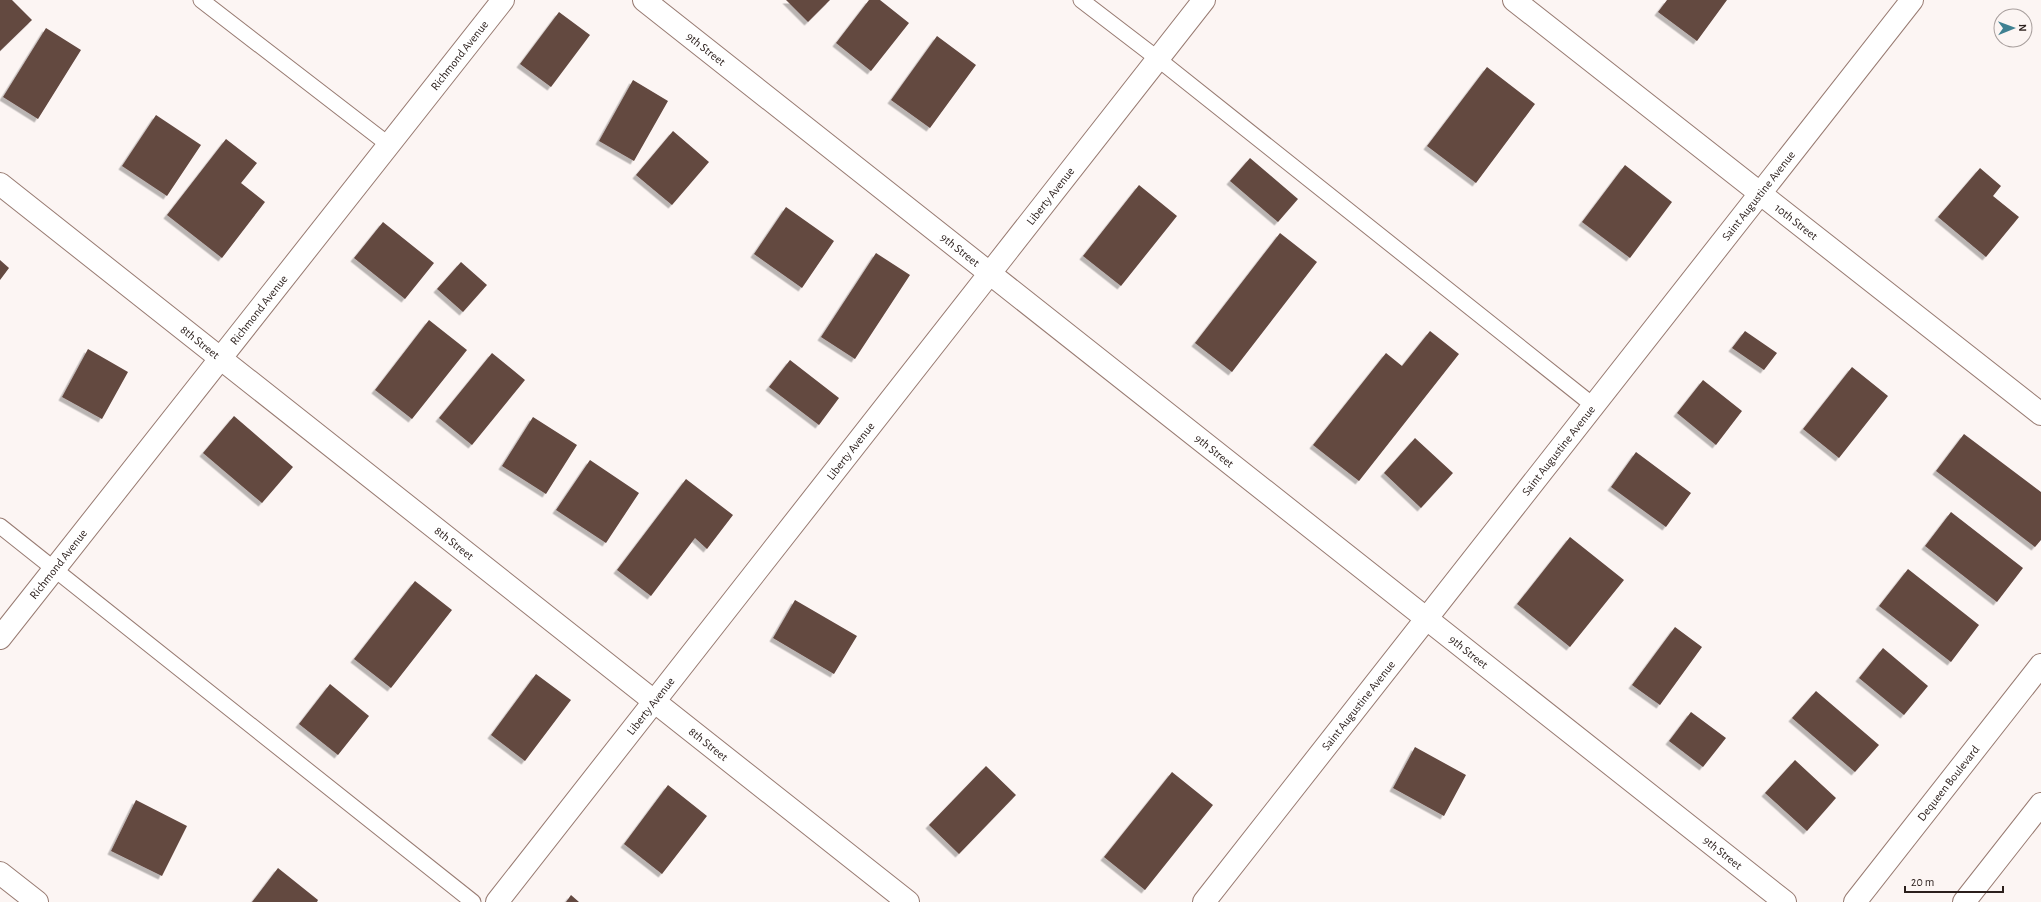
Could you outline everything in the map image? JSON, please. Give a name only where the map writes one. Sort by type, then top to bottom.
[{"type":"street","name":"Richmond Avenue","points":[[0,638],[222,359],[503,0]]},
{"type":"street","name":"9th Street","points":[[644,0],[1785,902]]},
{"type":"street","name":"Liberty Avenue","points":[[497,902],[1204,0]]},
{"type":"street","name":"10th Street","points":[[1514,0],[2041,414]]},
{"type":"street","name":"Saint Augustine Avenue","points":[[1204,902],[1912,0]]},
{"type":"street","name":"8th Street","points":[[0,184],[908,902]]},
{"type":"street","name":"Dequeen Boulevard","points":[[1855,902],[2041,665]]},
{"type":"street","points":[[1964,902],[2041,804]]},
{"type":"street","points":[[0,872],[37,902]]},
{"type":"lane","points":[[201,0],[390,145]]},
{"type":"lane","points":[[1081,0],[1158,59],[1594,406]]},
{"type":"lane","points":[[0,526],[473,902]]},
{"type":"building","points":[[0,0],[12,0],[32,20],[0,51]]},
{"type":"building","points":[[786,0],[830,0],[808,22]]},
{"type":"building","points":[[869,0],[880,0],[909,23],[871,71],[836,43]]},
{"type":"building","points":[[1667,0],[1727,0],[1697,41],[1658,12]]},
{"type":"building","points":[[559,12],[590,35],[551,87],[520,64]]},
{"type":"building","points":[[46,28],[81,50],[38,119],[3,97]]},
{"type":"building","points":[[937,36],[976,65],[930,128],[891,100]]},
{"type":"building","points":[[1487,67],[1535,104],[1476,183],[1427,146]]},
{"type":"building","points":[[633,80],[668,101],[634,161],[599,141]]},
{"type":"building","points":[[156,115],[201,145],[167,196],[122,166]]},
{"type":"building","points":[[673,131],[709,162],[672,205],[636,175]]},
{"type":"building","points":[[226,139],[257,163],[241,183],[265,202],[222,258],[167,215]]},
{"type":"building","points":[[1250,158],[1298,199],[1278,222],[1230,181]]},
{"type":"building","points":[[1625,165],[1672,202],[1630,258],[1582,222]]},
{"type":"building","points":[[1980,168],[2001,186],[1993,196],[2019,217],[1986,257],[1938,217]]},
{"type":"building","points":[[1139,185],[1177,216],[1121,286],[1083,256]]},
{"type":"building","points":[[786,207],[834,241],[802,288],[754,254]]},
{"type":"building","points":[[383,222],[434,263],[405,299],[354,258]]},
{"type":"building","points":[[1280,233],[1317,262],[1232,372],[1195,343]]},
{"type":"building","points":[[876,253],[910,275],[855,359],[821,337]]},
{"type":"building","points":[[0,260],[9,268],[0,280]]},
{"type":"building","points":[[461,262],[487,285],[463,312],[437,289]]},
{"type":"building","points":[[429,320],[467,350],[412,419],[375,390]]},
{"type":"building","points":[[1430,331],[1459,354],[1359,481],[1313,445],[1386,353],[1402,366]]},
{"type":"building","points":[[1745,331],[1777,353],[1764,370],[1732,348]]},
{"type":"building","points":[[88,349],[128,372],[102,419],[62,397]]},
{"type":"building","points":[[492,353],[525,380],[472,445],[439,418]]},
{"type":"building","points":[[790,360],[839,398],[819,425],[769,387]]},
{"type":"building","points":[[1852,367],[1888,396],[1839,458],[1803,429]]},
{"type":"building","points":[[1703,380],[1742,411],[1716,445],[1677,413]]},
{"type":"building","points":[[234,416],[293,467],[262,503],[203,453]]},
{"type":"building","points":[[533,417],[577,445],[546,494],[502,466]]},
{"type":"building","points":[[1964,434],[2041,492],[2041,540],[2035,547],[1936,471]]},
{"type":"building","points":[[1415,438],[1453,473],[1421,508],[1384,473]]},
{"type":"building","points":[[1636,452],[1691,493],[1666,527],[1611,487]]},
{"type":"building","points":[[590,460],[639,493],[606,543],[556,510]]},
{"type":"building","points":[[686,479],[733,515],[707,549],[695,538],[651,596],[617,570]]},
{"type":"building","points":[[1951,512],[2023,568],[1997,602],[1925,546]]},
{"type":"building","points":[[1570,537],[1624,580],[1570,647],[1517,604]]},
{"type":"building","points":[[1908,569],[1979,625],[1951,662],[1879,606]]},
{"type":"building","points":[[415,581],[452,610],[391,688],[354,659]]},
{"type":"building","points":[[795,600],[857,636],[834,674],[773,638]]},
{"type":"building","points":[[1675,627],[1702,647],[1660,705],[1632,685]]},
{"type":"building","points":[[1883,648],[1928,686],[1904,715],[1859,678]]},
{"type":"building","points":[[536,674],[571,700],[525,761],[491,735]]},
{"type":"building","points":[[330,684],[369,716],[338,755],[299,724]]},
{"type":"building","points":[[1816,691],[1879,745],[1855,772],[1792,718]]},
{"type":"building","points":[[1691,712],[1726,738],[1703,767],[1669,741]]},
{"type":"building","points":[[1415,747],[1466,775],[1444,816],[1393,788]]},
{"type":"building","points":[[1795,760],[1836,798],[1807,831],[1765,793]]},
{"type":"building","points":[[986,766],[1016,795],[959,854],[929,825]]},
{"type":"building","points":[[1172,772],[1213,805],[1145,890],[1104,857]]},
{"type":"building","points":[[668,785],[707,816],[662,874],[624,844]]},
{"type":"building","points":[[136,800],[187,826],[162,876],[111,851]]},
{"type":"building","points":[[278,868],[318,900],[317,902],[252,902]]},
{"type":"building","points":[[571,895],[579,902],[566,902]]}]
